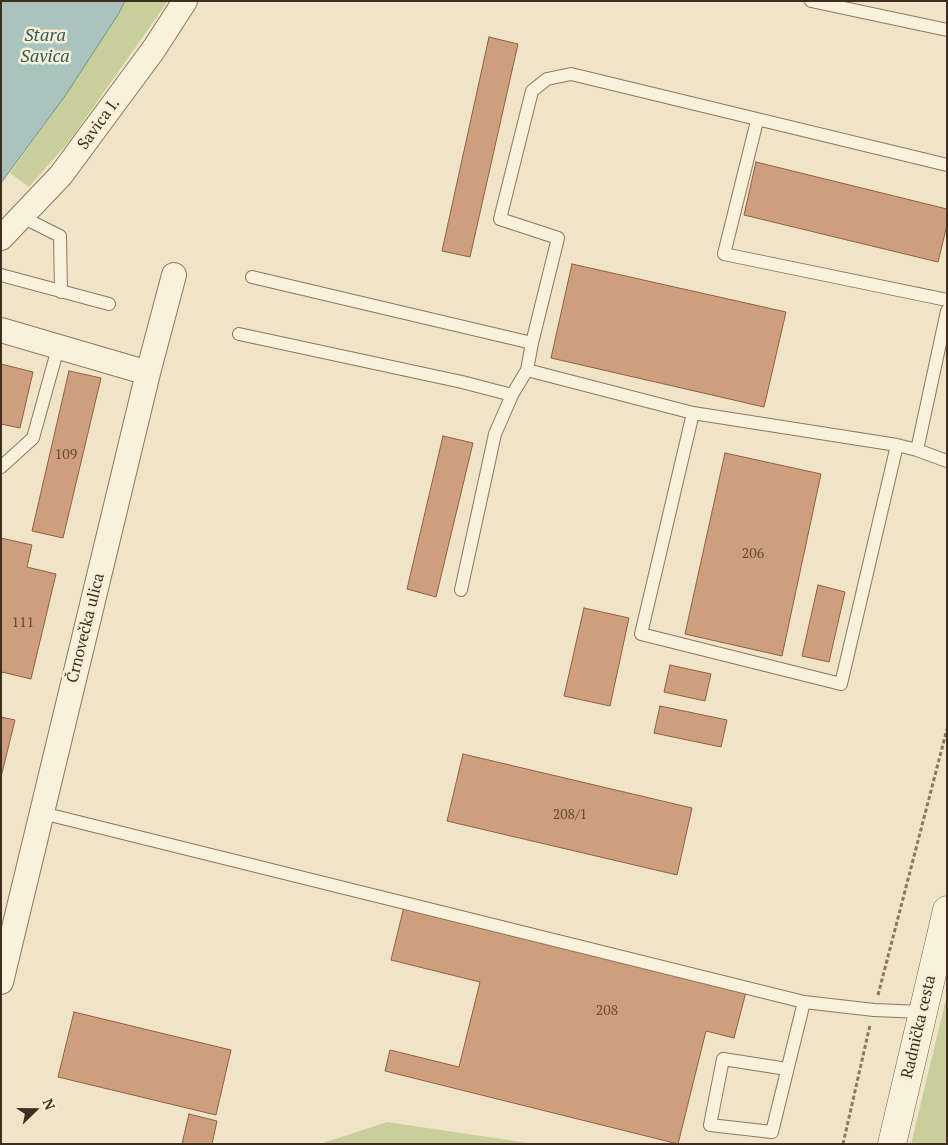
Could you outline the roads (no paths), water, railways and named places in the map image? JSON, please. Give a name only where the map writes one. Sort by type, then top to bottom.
[{"type":"main road","name":"Radnička cesta","points":[[892,1144],[947,910]]},
{"type":"street","name":"Savica I.","points":[[1,238],[61,174],[154,49],[185,1]]},
{"type":"street","name":"Črnovečka ulica","points":[[1,982],[148,373],[174,275]]},
{"type":"street","points":[[1,330],[148,373]]},
{"type":"lane","points":[[811,1],[947,30]]},
{"type":"lane","points":[[461,590],[495,434],[512,396],[527,370],[558,238],[500,219],[532,91],[547,79],[571,74],[947,165]]},
{"type":"lane","points":[[757,120],[724,254],[947,300]]},
{"type":"lane","points":[[22,217],[60,236],[61,292]]},
{"type":"lane","points":[[1,275],[109,304]]},
{"type":"lane","points":[[252,277],[532,343]]},
{"type":"lane","points":[[917,450],[947,311]]},
{"type":"lane","points":[[238,334],[462,382],[512,396]]},
{"type":"lane","points":[[1,467],[33,438],[58,348]]},
{"type":"lane","points":[[527,370],[693,413],[897,445],[947,461]]},
{"type":"lane","points":[[693,413],[641,634],[841,684],[897,445]]},
{"type":"lane","points":[[42,814],[804,1002],[874,1010],[922,1012]]},
{"type":"lane","points":[[787,1069],[723,1059],[710,1125],[772,1132],[804,1002]]},
{"type":"water","name":"Stara Savica","points":[[1,1],[125,1],[65,96],[1,183]]}]
